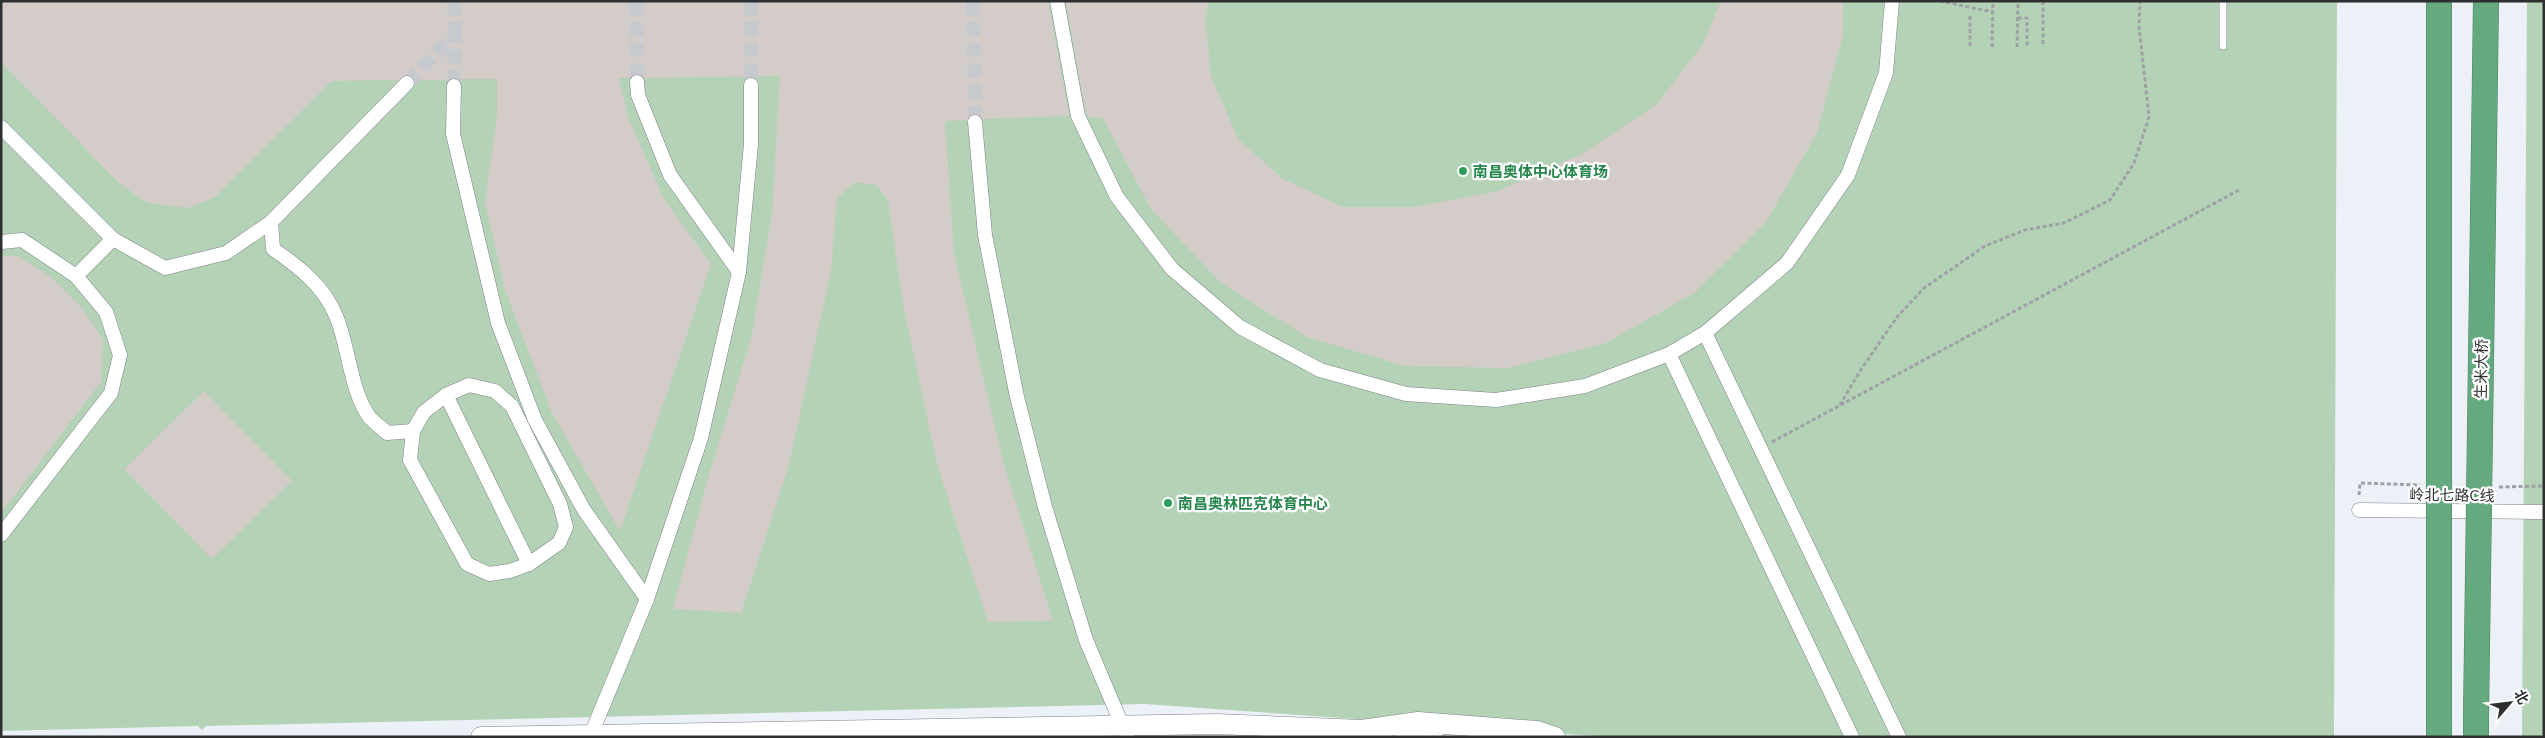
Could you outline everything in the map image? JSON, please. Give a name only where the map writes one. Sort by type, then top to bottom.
[{"type":"highway","points":[[2438,1],[2439,737]]},
{"type":"highway","name":"生米大桥","points":[[2476,737],[2486,1]]},
{"type":"street","points":[[1057,1],[1078,116],[1116,197],[1172,269],[1240,327],[1320,370],[1406,394],[1496,400],[1585,386],[1669,354],[1705,332],[1787,263],[1848,175],[1886,74],[1892,1]]},
{"type":"street","points":[[637,82],[638,95],[670,175],[739,272]]},
{"type":"street","points":[[1,127],[113,239],[165,268],[226,253],[271,222],[407,83]]},
{"type":"street","points":[[591,736],[647,598],[701,438],[739,272],[751,144],[751,84]]},
{"type":"street","points":[[454,86],[453,134],[498,323],[535,420],[584,510],[647,598]]},
{"type":"street","points":[[975,122],[985,235],[1016,397],[1045,507],[1086,640],[1125,731]]},
{"type":"street","points":[[271,222],[273,250],[296,265],[318,286],[336,315],[360,398],[370,418],[387,433],[413,430]]},
{"type":"street","points":[[76,276],[113,239]]},
{"type":"street","points":[[1,242],[22,240],[76,276],[106,312],[120,355],[111,393],[1,535]]},
{"type":"street","points":[[1705,332],[1899,737]]},
{"type":"street","points":[[1669,354],[1852,737]]},
{"type":"street","points":[[469,385],[495,391],[512,406],[520,422],[560,504],[566,526],[559,544],[529,564],[489,574],[467,564],[410,460],[413,430],[424,412],[446,395],[469,385]]},
{"type":"street","points":[[446,395],[529,564]]},
{"type":"street","points":[[520,422],[535,420]]},
{"type":"street","points":[[560,504],[584,510]]},
{"type":"street","name":"岭北七路C线","points":[[2359,510],[2544,512]]},
{"type":"street","points":[[481,737],[1125,731],[1216,724],[1362,730],[1418,722],[1537,731],[1555,737]]},
{"type":"lane","points":[[2223,1],[2224,46]]},
{"type":"lane","points":[[1362,730],[1440,737]]},
{"type":"path","points":[[1940,1],[1992,12]]},
{"type":"path","points":[[1977,1],[1977,8]]},
{"type":"path","points":[[1992,46],[1993,1]]},
{"type":"path","points":[[2017,47],[2018,1]]},
{"type":"path","points":[[2043,1],[2043,47]]},
{"type":"path","points":[[1840,404],[1897,317],[1924,288],[1985,246],[2025,230],[2064,222],[2110,200],[2134,164],[2149,118],[2140,26],[2140,1]]},
{"type":"path","points":[[1970,16],[1970,46]]},
{"type":"path","points":[[2018,18],[2027,18],[2027,47]]},
{"type":"path","points":[[1760,448],[2239,190]]},
{"type":"green space","name":"南昌奥林匹克体育中心","points":[[1,1],[2337,1],[2334,737],[1609,737],[1145,704],[206,726],[202,730],[198,726],[1,731]]},
{"type":"green space","points":[[2527,1],[2544,1],[2544,737],[2522,737]]},
{"type":"building","points":[[1,1],[1048,1],[1069,116],[983,119],[975,113],[970,115],[967,120],[945,121],[954,254],[1004,465],[1053,621],[988,622],[937,464],[903,305],[888,200],[876,185],[855,182],[837,198],[831,270],[789,465],[741,613],[673,609],[708,478],[752,335],[772,213],[780,76],[645,78],[637,73],[629,78],[619,78],[628,117],[664,199],[711,264],[620,531],[552,413],[505,290],[485,202],[497,117],[497,79],[460,79],[454,77],[448,80],[415,80],[409,74],[398,80],[332,81],[215,197],[188,208],[148,203],[120,184],[1,62]]},
{"type":"building","name":"南昌奥体中心体育场","points":[[1066,1],[1209,1],[1205,17],[1211,76],[1238,139],[1283,179],[1343,207],[1414,207],[1498,191],[1580,155],[1657,104],[1703,44],[1721,1],[1843,1],[1843,35],[1817,133],[1766,222],[1694,293],[1606,343],[1507,368],[1405,366],[1307,337],[1221,283],[1151,209],[1103,118],[1088,117],[1086,113]]},
{"type":"building","points":[[1,256],[18,256],[50,276],[83,309],[103,340],[101,382],[1,513]]},
{"type":"building","points":[[204,391],[292,481],[212,559],[124,469]]},
{"type":"tunnel","points":[[454,1],[455,34]]},
{"type":"tunnel","points":[[636,1],[637,82]]},
{"type":"tunnel","points":[[751,1],[751,85]]},
{"type":"tunnel","points":[[973,1],[975,122]]},
{"type":"tunnel","points":[[407,83],[455,34],[454,86]]},
{"type":"place","name":"南昌奥体中心体育场","points":[[1463,171]]},
{"type":"place","name":"南昌奥林匹克体育中心","points":[[1168,503]]}]
